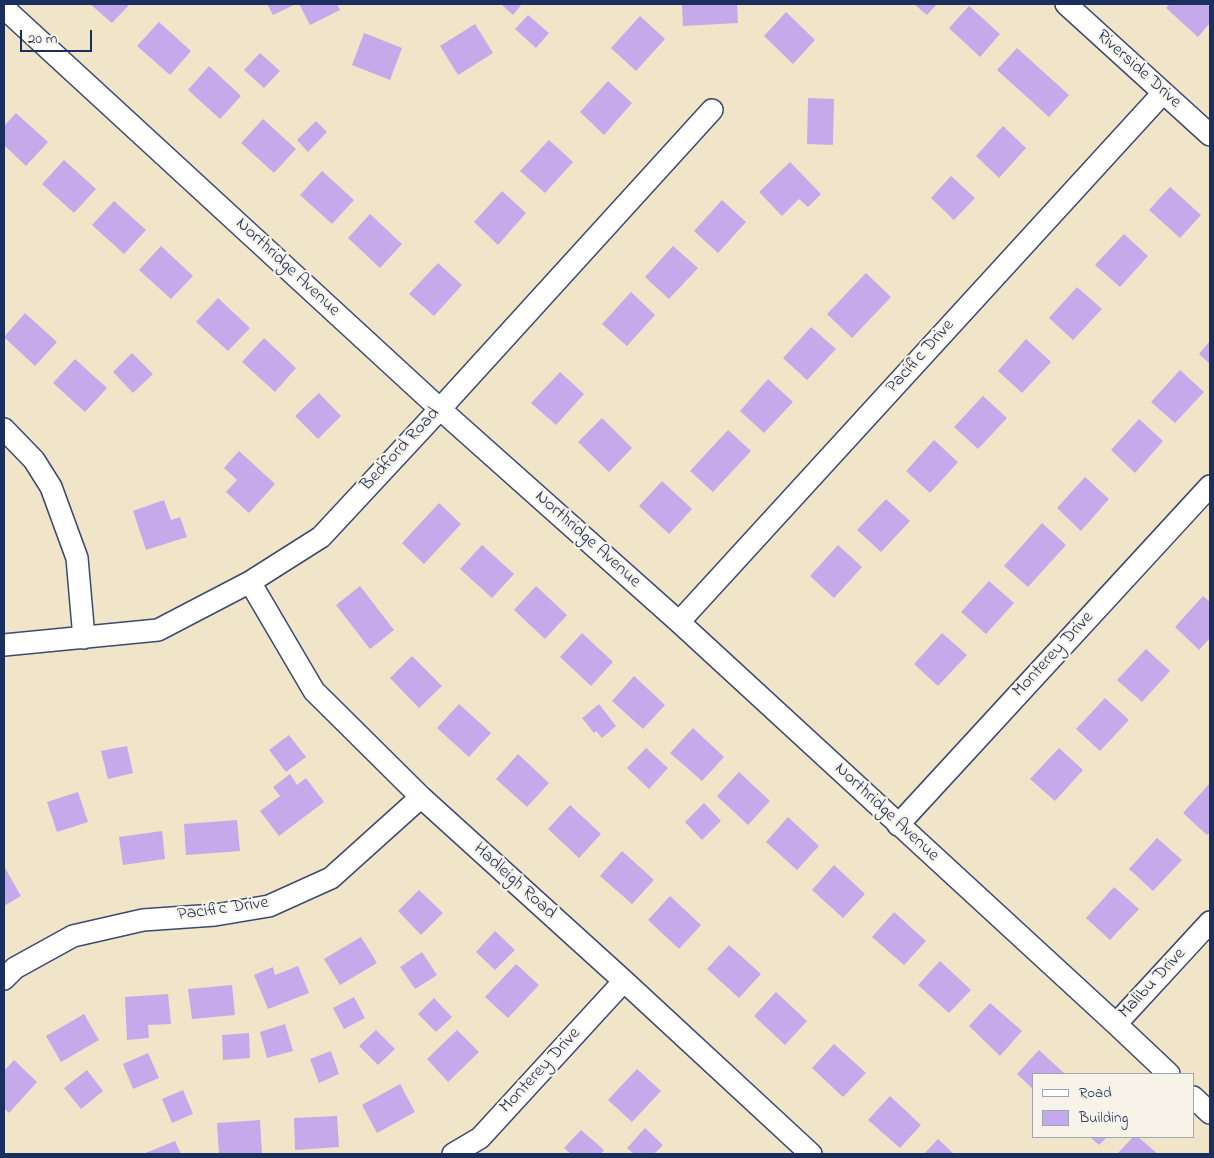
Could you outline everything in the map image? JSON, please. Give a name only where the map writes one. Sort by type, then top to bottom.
[{"type":"street","name":"Riverside Drive","points":[[1066,4],[1210,135]]},
{"type":"street","name":"Northridge Avenue","points":[[4,8],[440,409],[679,622],[1168,1073]]},
{"type":"street","name":"Pacific Drive","points":[[679,622],[1163,92]]},
{"type":"street","name":"Bedford Road","points":[[4,645],[158,630],[250,582],[321,537],[712,110]]},
{"type":"street","points":[[4,429],[34,460],[51,487],[77,558],[84,638]]},
{"type":"street","name":"Monterey Drive","points":[[898,825],[1210,486]]},
{"type":"street","name":"Hadleigh Road","points":[[250,582],[314,691],[421,797],[811,1154]]},
{"type":"street","name":"Pacific Drive","points":[[4,980],[15,968],[73,936],[143,920],[215,915],[269,906],[331,878],[421,797]]},
{"type":"street","name":"Malibu Drive","points":[[1116,1024],[1210,922]]},
{"type":"street","name":"Monterey Drive","points":[[453,1154],[480,1138],[624,981]]},
{"type":"street","points":[[1194,1098],[1210,1114]]},
{"type":"building","points":[[90,4],[130,4],[112,23]]},
{"type":"building","points":[[267,4],[296,4],[273,15]]},
{"type":"building","points":[[299,4],[337,4],[340,10],[310,25]]},
{"type":"building","points":[[501,4],[522,4],[513,15]]},
{"type":"building","points":[[682,4],[737,4],[738,23],[683,26]]},
{"type":"building","points":[[914,4],[937,4],[927,15]]},
{"type":"building","points":[[1170,4],[1207,4],[1210,7],[1210,23],[1198,37],[1166,8]]},
{"type":"building","points":[[969,6],[1000,34],[980,57],[949,28]]},
{"type":"building","points":[[786,12],[815,40],[793,64],[764,36]]},
{"type":"building","points":[[528,15],[549,33],[536,48],[515,29]]},
{"type":"building","points":[[640,16],[665,39],[636,71],[611,48]]},
{"type":"building","points":[[159,22],[191,51],[170,75],[137,46]]},
{"type":"building","points":[[475,24],[493,53],[458,75],[440,46]]},
{"type":"building","points":[[364,33],[402,48],[390,80],[352,65]]},
{"type":"building","points":[[1017,48],[1069,95],[1049,117],[997,70]]},
{"type":"building","points":[[260,53],[280,71],[264,88],[244,70]]},
{"type":"building","points":[[209,66],[241,96],[220,119],[188,90]]},
{"type":"building","points":[[608,81],[632,103],[604,135],[580,112]]},
{"type":"building","points":[[808,98],[834,99],[833,145],[807,144]]},
{"type":"building","points":[[16,113],[48,142],[26,166],[4,145],[4,126]]},
{"type":"building","points":[[263,119],[296,149],[274,173],[241,143]]},
{"type":"building","points":[[316,121],[327,132],[308,152],[297,140]]},
{"type":"building","points":[[1003,126],[1026,148],[999,178],[976,156]]},
{"type":"building","points":[[549,140],[573,162],[545,193],[520,171]]},
{"type":"building","points":[[64,160],[96,189],[74,213],[42,184]]},
{"type":"building","points":[[790,162],[821,194],[808,207],[799,199],[782,216],[759,192]]},
{"type":"building","points":[[322,171],[354,200],[332,224],[300,195]]},
{"type":"building","points":[[951,176],[975,198],[954,220],[931,198]]},
{"type":"building","points":[[1170,187],[1201,215],[1180,238],[1149,210]]},
{"type":"building","points":[[502,191],[526,213],[498,245],[474,222]]},
{"type":"building","points":[[722,200],[746,222],[718,253],[694,231]]},
{"type":"building","points":[[114,201],[146,230],[124,254],[92,225]]},
{"type":"building","points":[[370,214],[402,244],[380,268],[348,238]]},
{"type":"building","points":[[1124,234],[1148,256],[1120,287],[1095,265]]},
{"type":"building","points":[[161,246],[193,276],[171,299],[139,270]]},
{"type":"building","points":[[673,246],[698,268],[669,299],[645,277]]},
{"type":"building","points":[[438,263],[462,285],[434,316],[409,294]]},
{"type":"building","points":[[866,273],[891,297],[852,338],[827,314]]},
{"type":"building","points":[[1077,287],[1102,309],[1073,340],[1049,318]]},
{"type":"building","points":[[631,292],[655,315],[627,346],[602,324]]},
{"type":"building","points":[[218,298],[250,328],[228,351],[196,322]]},
{"type":"building","points":[[25,313],[57,342],[35,366],[4,337]]},
{"type":"building","points":[[811,327],[836,349],[807,380],[783,358]]},
{"type":"building","points":[[264,338],[296,368],[275,392],[242,362]]},
{"type":"building","points":[[1026,339],[1051,362],[1022,393],[998,371]]},
{"type":"building","points":[[1210,341],[1210,364],[1199,354]]},
{"type":"building","points":[[132,353],[153,374],[133,393],[113,372]]},
{"type":"building","points":[[75,359],[107,388],[85,412],[53,383]]},
{"type":"building","points":[[1180,370],[1204,392],[1175,423],[1151,402]]},
{"type":"building","points":[[560,372],[584,394],[556,425],[531,403]]},
{"type":"building","points":[[768,379],[793,402],[764,433],[740,411]]},
{"type":"building","points":[[319,393],[341,416],[318,439],[295,416]]},
{"type":"building","points":[[983,396],[1007,418],[978,449],[954,427]]},
{"type":"building","points":[[602,418],[632,448],[609,472],[578,442]]},
{"type":"building","points":[[1139,419],[1163,441],[1135,473],[1111,450]]},
{"type":"building","points":[[728,430],[751,451],[713,492],[690,471]]},
{"type":"building","points":[[934,440],[958,462],[930,493],[906,471]]},
{"type":"building","points":[[239,451],[275,484],[249,513],[226,492],[237,480],[224,468]]},
{"type":"building","points":[[1085,477],[1109,499],[1081,531],[1057,508]]},
{"type":"building","points":[[662,481],[692,509],[669,534],[639,506]]},
{"type":"building","points":[[886,499],[910,521],[881,552],[857,530]]},
{"type":"building","points":[[164,500],[171,520],[180,517],[187,537],[146,550],[133,511]]},
{"type":"building","points":[[439,503],[461,524],[424,564],[402,543]]},
{"type":"building","points":[[1042,523],[1066,545],[1028,587],[1004,566]]},
{"type":"building","points":[[482,545],[514,574],[492,598],[460,569]]},
{"type":"building","points":[[838,545],[862,567],[834,598],[810,576]]},
{"type":"building","points":[[989,581],[1014,603],[986,634],[961,612]]},
{"type":"building","points":[[360,586],[394,630],[370,649],[336,605]]},
{"type":"building","points":[[536,586],[567,615],[545,639],[514,610]]},
{"type":"building","points":[[1203,596],[1210,602],[1210,638],[1199,650],[1175,627]]},
{"type":"building","points":[[582,633],[613,662],[591,686],[560,657]]},
{"type":"building","points":[[942,633],[967,655],[938,686],[914,664]]},
{"type":"building","points":[[1146,649],[1170,671],[1142,702],[1117,680]]},
{"type":"building","points":[[412,656],[442,686],[419,708],[390,678]]},
{"type":"building","points":[[634,676],[665,705],[643,729],[612,701]]},
{"type":"building","points":[[1105,698],[1129,720],[1100,751],[1076,729]]},
{"type":"building","points":[[459,704],[491,733],[469,757],[437,728]]},
{"type":"building","points":[[599,704],[616,726],[602,738],[596,731],[594,733],[582,718]]},
{"type":"building","points":[[693,728],[724,757],[702,781],[670,753]]},
{"type":"building","points":[[289,735],[306,757],[286,772],[269,750]]},
{"type":"building","points":[[127,746],[133,773],[108,779],[101,751]]},
{"type":"building","points":[[646,748],[668,768],[649,789],[627,768]]},
{"type":"building","points":[[1059,748],[1083,770],[1055,801],[1030,779]]},
{"type":"building","points":[[518,754],[549,783],[527,807],[496,779]]},
{"type":"building","points":[[739,772],[770,801],[748,825],[717,796]]},
{"type":"building","points":[[290,774],[297,785],[306,778],[324,802],[279,836],[260,811],[280,796],[273,787]]},
{"type":"building","points":[[1210,783],[1210,832],[1207,835],[1183,813]]},
{"type":"building","points":[[78,792],[88,822],[57,832],[47,802]]},
{"type":"building","points":[[704,803],[721,821],[702,840],[685,822]]},
{"type":"building","points":[[570,805],[601,834],[579,858],[548,829]]},
{"type":"building","points":[[788,817],[819,846],[797,870],[766,842]]},
{"type":"building","points":[[237,820],[240,851],[186,855],[184,824]]},
{"type":"building","points":[[162,831],[165,859],[123,865],[119,837]]},
{"type":"building","points":[[1157,838],[1182,860],[1153,891],[1129,869]]},
{"type":"building","points":[[622,851],[654,880],[632,904],[600,876]]},
{"type":"building","points":[[834,865],[865,894],[843,918],[812,890]]},
{"type":"building","points":[[4,869],[21,896],[4,906]]},
{"type":"building","points":[[1114,887],[1139,909],[1110,940],[1086,918]]},
{"type":"building","points":[[419,890],[443,913],[421,935],[398,911]]},
{"type":"building","points":[[670,896],[701,925],[679,949],[648,920]]},
{"type":"building","points":[[894,912],[926,941],[904,965],[872,937]]},
{"type":"building","points":[[495,931],[515,950],[495,970],[476,952]]},
{"type":"building","points":[[361,937],[377,963],[340,985],[324,959]]},
{"type":"building","points":[[729,945],[761,974],[739,998],[707,969]]},
{"type":"building","points":[[422,952],[437,975],[415,989],[400,967]]},
{"type":"building","points":[[940,961],[971,990],[949,1013],[918,985]]},
{"type":"building","points":[[516,964],[539,985],[508,1018],[485,997]]},
{"type":"building","points":[[298,966],[309,993],[268,1009],[254,975],[273,967],[275,975]]},
{"type":"building","points":[[232,985],[235,1015],[192,1019],[188,989]]},
{"type":"building","points":[[776,992],[807,1021],[785,1045],[754,1016]]},
{"type":"building","points":[[168,994],[171,1024],[148,1025],[149,1038],[127,1040],[125,997]]},
{"type":"building","points":[[354,997],[365,1018],[344,1029],[333,1008]]},
{"type":"building","points":[[434,998],[452,1017],[436,1032],[418,1014]]},
{"type":"building","points":[[990,1003],[1022,1031],[1000,1056],[969,1026]]},
{"type":"building","points":[[84,1014],[99,1040],[61,1062],[46,1036]]},
{"type":"building","points":[[285,1024],[293,1051],[267,1058],[260,1032]]},
{"type":"building","points":[[376,1030],[395,1049],[378,1065],[359,1046]]},
{"type":"building","points":[[457,1030],[479,1052],[448,1082],[427,1059]]},
{"type":"building","points":[[249,1033],[250,1058],[223,1060],[222,1035]]},
{"type":"building","points":[[834,1044],[866,1073],[843,1097],[812,1068]]},
{"type":"building","points":[[1039,1050],[1064,1073],[1032,1073],[1032,1088],[1017,1074]]},
{"type":"building","points":[[331,1051],[339,1074],[319,1083],[310,1059]]},
{"type":"building","points":[[148,1053],[159,1078],[133,1089],[123,1064]]},
{"type":"building","points":[[14,1060],[37,1082],[9,1113],[4,1108],[4,1071]]},
{"type":"building","points":[[637,1069],[661,1091],[632,1122],[608,1100]]},
{"type":"building","points":[[87,1070],[103,1091],[81,1109],[64,1088]]},
{"type":"building","points":[[400,1084],[415,1112],[377,1133],[362,1105]]},
{"type":"building","points":[[183,1090],[193,1114],[172,1123],[162,1099]]},
{"type":"building","points":[[890,1096],[921,1125],[900,1148],[868,1120]]},
{"type":"building","points":[[337,1116],[339,1147],[295,1150],[294,1118]]},
{"type":"building","points":[[260,1120],[262,1154],[219,1154],[217,1123]]},
{"type":"building","points":[[645,1128],[663,1145],[654,1154],[634,1154],[627,1148]]},
{"type":"building","points":[[581,1130],[604,1150],[601,1154],[571,1154],[564,1148]]},
{"type":"building","points":[[1091,1138],[1106,1138],[1099,1145]]},
{"type":"building","points":[[1132,1138],[1139,1138],[1158,1154],[1117,1154]]},
{"type":"building","points":[[938,1139],[954,1154],[924,1154]]},
{"type":"building","points":[[175,1141],[181,1154],[143,1154]]}]
